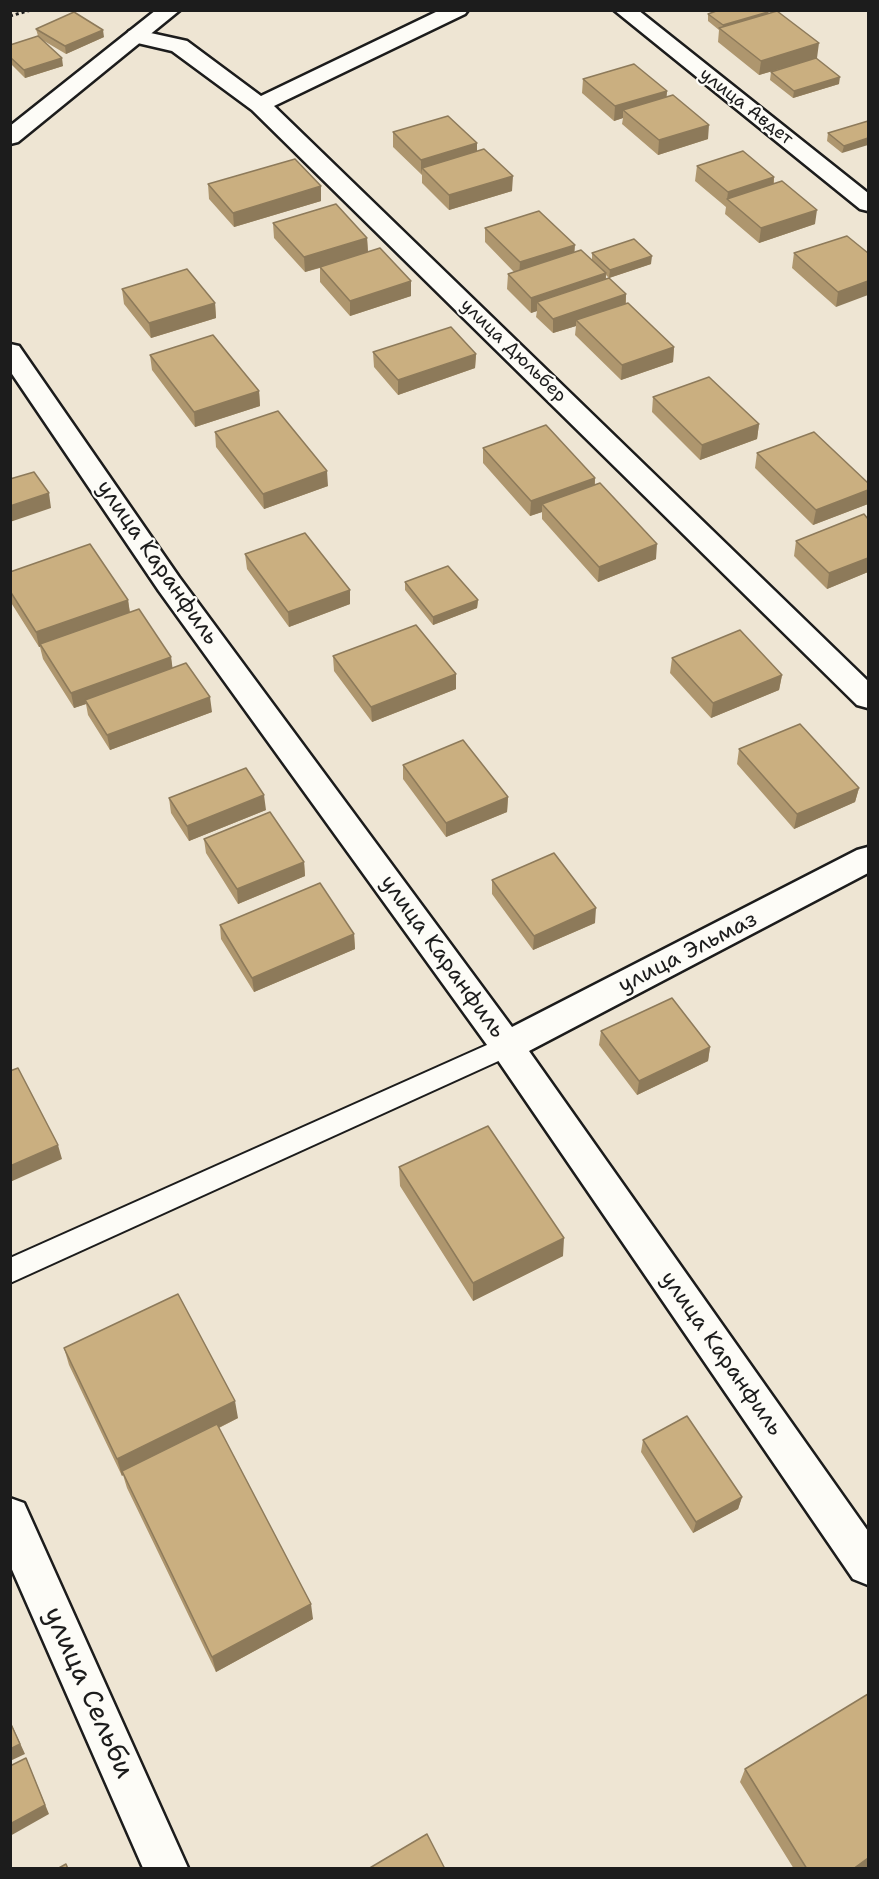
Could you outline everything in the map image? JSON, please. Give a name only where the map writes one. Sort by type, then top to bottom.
[{"type":"street","points":[[260,105],[307,80],[458,10]]},
{"type":"street","name":"улица Авдет","points":[[624,10],[868,204]]},
{"type":"street","points":[[10,137],[137,36],[163,12]]},
{"type":"street","name":"улица Дюльбер","points":[[137,36],[179,46],[260,105],[868,698]]},
{"type":"street","name":"улица Каранфиль","points":[[10,351],[170,584],[507,1046],[868,1565]]},
{"type":"street","name":"улица Эльмаз","points":[[507,1046],[868,859]]},
{"type":"street","name":"улица Сельби","points":[[10,1517],[165,1869]]},
{"type":"lane","points":[[10,1271],[507,1046]]},
{"type":"path","points":[[10,16],[31,10]]},
{"type":"building","points":[[719,10],[766,10],[768,12],[723,25],[708,14]]},
{"type":"building","points":[[777,11],[819,43],[761,61],[719,28]]},
{"type":"building","points":[[74,12],[103,30],[65,46],[36,29]]},
{"type":"building","points":[[38,36],[62,58],[24,70],[10,57],[10,45]]},
{"type":"building","points":[[816,58],[840,77],[794,91],[771,72]]},
{"type":"building","points":[[634,64],[667,91],[615,106],[583,79]]},
{"type":"building","points":[[673,95],[709,125],[659,140],[623,110]]},
{"type":"building","points":[[448,116],[477,143],[421,160],[393,132]]},
{"type":"building","points":[[868,121],[868,138],[844,146],[828,133]]},
{"type":"building","points":[[484,149],[513,176],[449,195],[422,168]]},
{"type":"building","points":[[743,151],[774,177],[728,192],[697,166]]},
{"type":"building","points":[[295,159],[321,186],[233,213],[208,184]]},
{"type":"building","points":[[782,181],[817,210],[761,228],[727,199]]},
{"type":"building","points":[[336,204],[367,238],[304,257],[273,223]]},
{"type":"building","points":[[539,211],[575,245],[520,262],[485,228]]},
{"type":"building","points":[[847,236],[868,253],[868,281],[838,292],[794,253]]},
{"type":"building","points":[[634,239],[652,256],[610,270],[592,253]]},
{"type":"building","points":[[380,248],[411,281],[350,301],[320,267]]},
{"type":"building","points":[[581,250],[606,273],[531,298],[508,274]]},
{"type":"building","points":[[187,269],[215,303],[149,323],[122,289]]},
{"type":"building","points":[[609,278],[626,294],[553,319],[537,302]]},
{"type":"building","points":[[628,303],[674,347],[622,365],[576,320]]},
{"type":"building","points":[[451,327],[476,354],[398,380],[373,352]]},
{"type":"building","points":[[213,335],[259,391],[194,412],[150,355]]},
{"type":"building","points":[[709,377],[759,424],[702,445],[653,397]]},
{"type":"building","points":[[278,411],[327,471],[263,494],[215,432]]},
{"type":"building","points":[[546,425],[595,478],[531,501],[483,448]]},
{"type":"building","points":[[814,432],[868,483],[868,490],[816,510],[757,453]]},
{"type":"building","points":[[34,472],[49,493],[10,506],[10,479]]},
{"type":"building","points":[[600,483],[657,544],[599,567],[542,504]]},
{"type":"building","points":[[864,514],[868,519],[868,558],[829,573],[796,541]]},
{"type":"building","points":[[305,533],[350,590],[288,612],[245,554]]},
{"type":"building","points":[[90,544],[128,600],[36,632],[10,591],[10,572]]},
{"type":"building","points":[[448,566],[478,600],[433,617],[405,582]]},
{"type":"building","points":[[139,609],[171,657],[71,693],[40,644]]},
{"type":"building","points":[[416,625],[456,674],[371,707],[333,656]]},
{"type":"building","points":[[740,630],[782,675],[713,703],[672,658]]},
{"type":"building","points":[[186,663],[210,697],[107,735],[85,700]]},
{"type":"building","points":[[800,724],[859,788],[797,814],[739,749]]},
{"type":"building","points":[[463,740],[508,797],[446,823],[403,765]]},
{"type":"building","points":[[246,768],[264,795],[187,826],[169,798]]},
{"type":"building","points":[[270,812],[304,862],[237,889],[204,839]]},
{"type":"building","points":[[554,853],[596,908],[534,936],[492,880]]},
{"type":"building","points":[[320,883],[354,934],[252,978],[220,925]]},
{"type":"building","points":[[672,998],[710,1047],[639,1081],[601,1031]]},
{"type":"building","points":[[18,1068],[58,1145],[10,1166],[10,1071]]},
{"type":"building","points":[[488,1126],[564,1238],[473,1283],[399,1167]]},
{"type":"building","points":[[178,1294],[235,1401],[117,1459],[64,1348]]},
{"type":"building","points":[[687,1416],[742,1497],[696,1522],[643,1440]]},
{"type":"building","points":[[217,1424],[311,1604],[212,1657],[122,1471]]},
{"type":"building","points":[[868,1694],[868,1858],[853,1869],[807,1869],[745,1769]]},
{"type":"building","points":[[10,1722],[20,1744],[10,1749]]},
{"type":"building","points":[[26,1758],[45,1805],[10,1824],[10,1766]]},
{"type":"building","points":[[427,1834],[445,1869],[368,1869]]},
{"type":"building","points":[[66,1864],[68,1869],[57,1869]]}]
